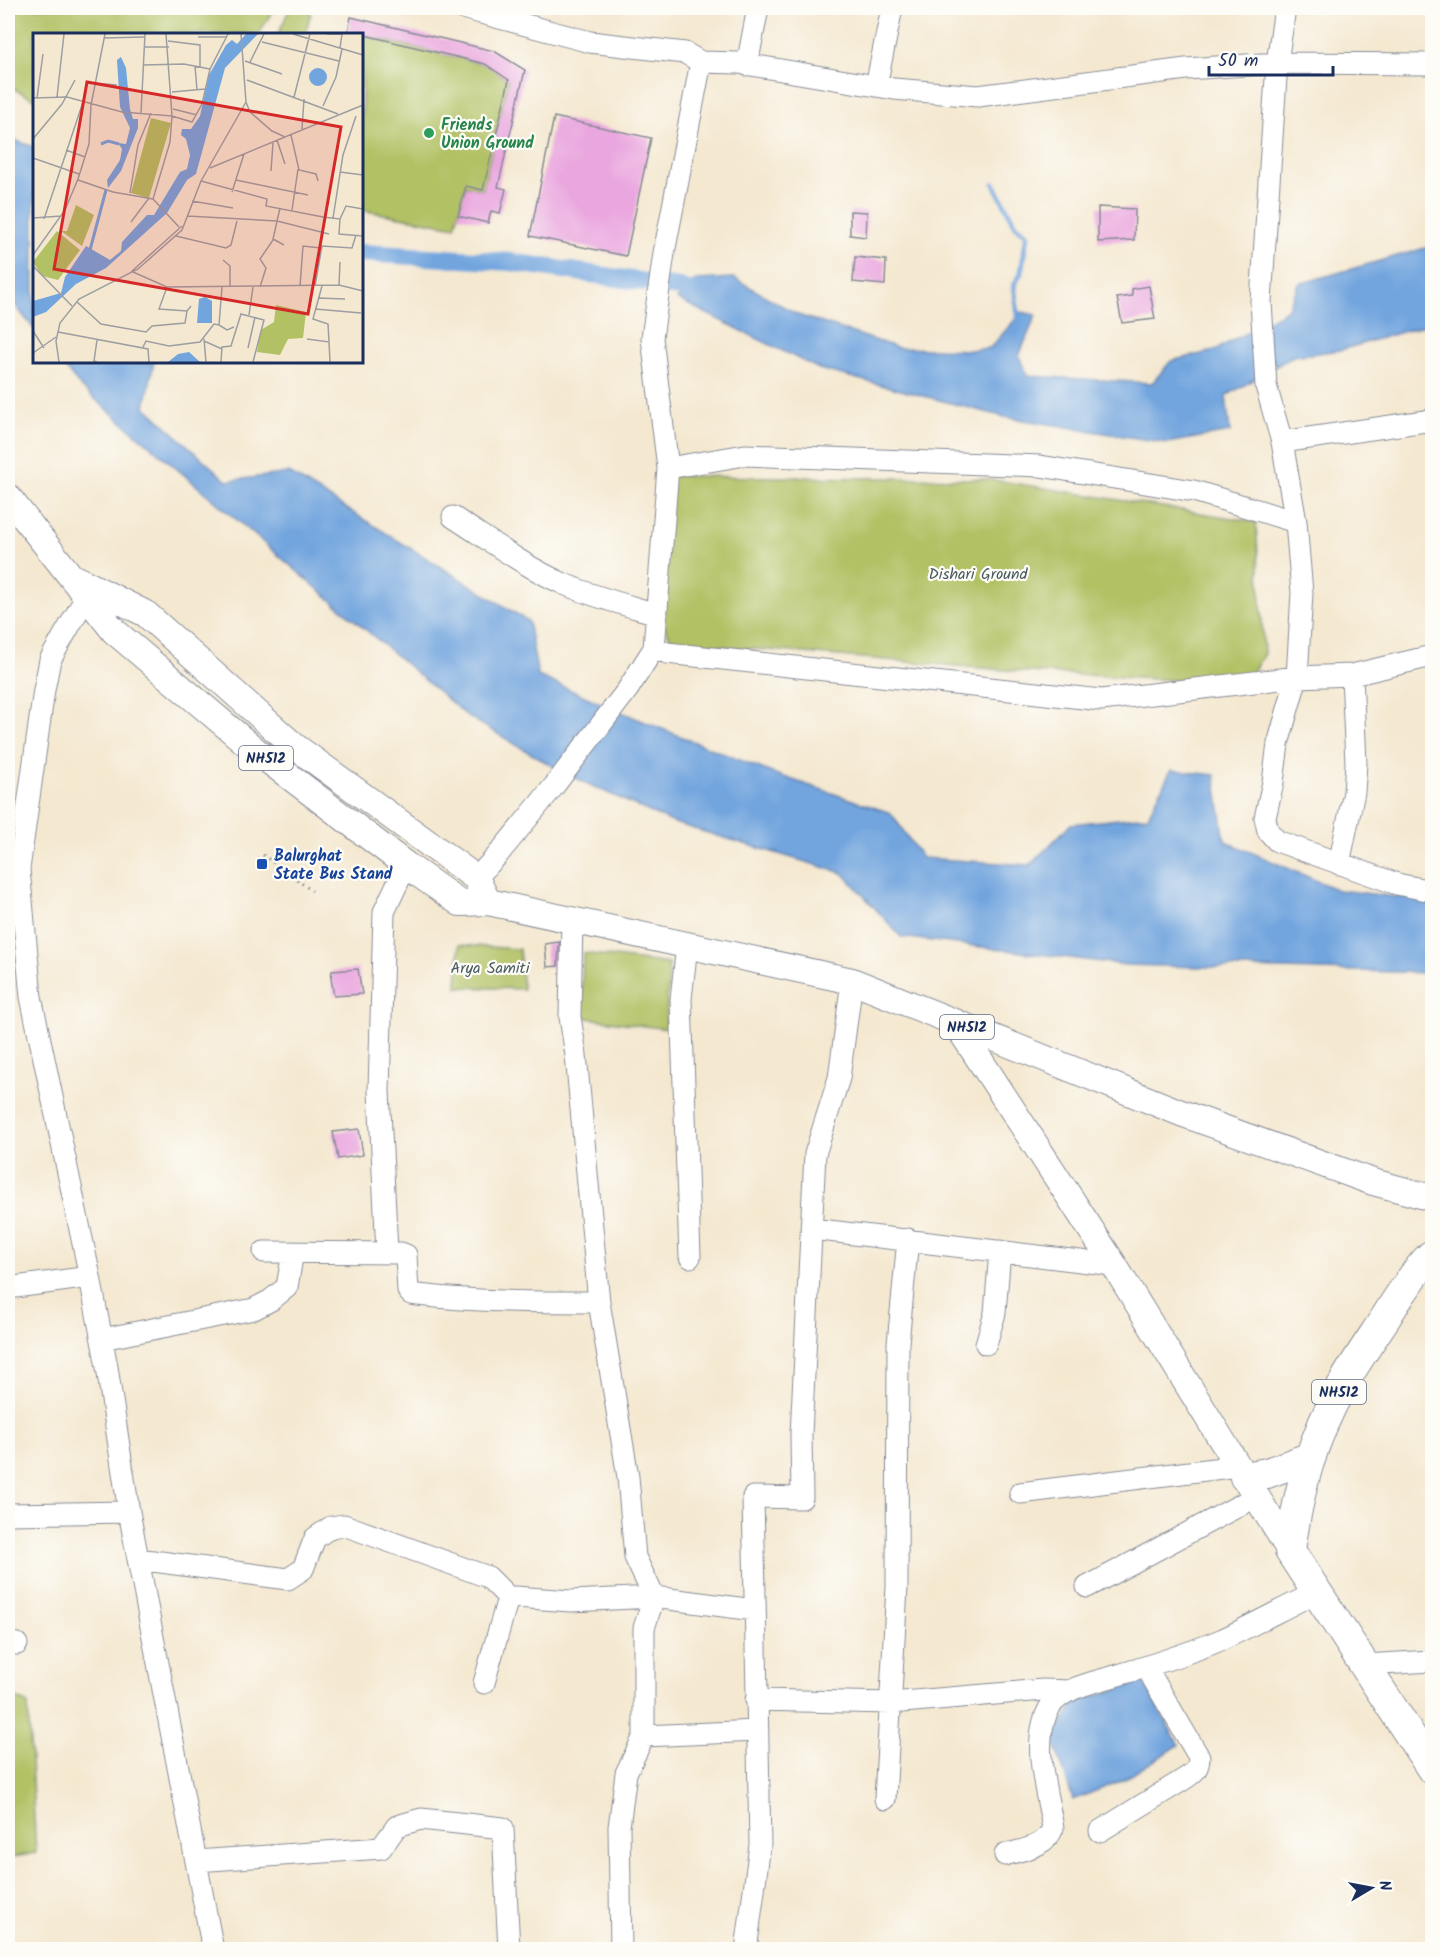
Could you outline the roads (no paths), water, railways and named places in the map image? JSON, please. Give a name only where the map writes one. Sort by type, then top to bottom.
[{"type":"highway","name":"NH512","points":[[1290,1551],[1297,1504],[1311,1457],[1341,1387],[1392,1306],[1432,1255]]},
{"type":"highway","points":[[1247,1480],[1311,1457]]},
{"type":"highway","points":[[1290,1551],[1432,1769]]},
{"type":"main road","name":"NH512","points":[[8,497],[114,631],[256,751],[460,903],[488,902],[852,981],[1181,1113],[1373,1182],[1432,1198]]},
{"type":"main road","points":[[68,574],[146,614],[293,745],[477,878],[488,902]]},
{"type":"main road","points":[[955,1022],[1114,1265],[1290,1551]]},
{"type":"street","points":[[462,8],[590,42],[685,53],[701,62],[747,64],[876,86],[978,96],[1186,69],[1277,63],[1432,64]]},
{"type":"street","points":[[747,64],[758,8]]},
{"type":"street","points":[[876,86],[892,8]]},
{"type":"street","points":[[1285,8],[1277,63],[1262,301],[1266,386],[1282,442],[1296,522],[1302,592],[1296,677],[1278,744],[1265,818],[1268,831],[1277,841],[1397,885],[1432,891]]},
{"type":"street","points":[[477,878],[554,786],[628,689],[654,648],[668,468],[652,338],[664,252],[701,62]]},
{"type":"street","points":[[1282,442],[1432,420]]},
{"type":"street","points":[[668,468],[745,455],[1040,466],[1194,491],[1296,522]]},
{"type":"street","points":[[453,517],[540,572],[563,583],[657,614]]},
{"type":"street","points":[[87,597],[50,660],[13,867],[31,998],[90,1276],[129,1512],[213,1950]]},
{"type":"street","points":[[654,648],[667,652],[1101,699],[1296,677],[1352,675],[1432,656]]},
{"type":"street","points":[[1339,864],[1354,792],[1356,763],[1352,675]]},
{"type":"street","points":[[387,1252],[379,1091],[384,912],[406,865]]},
{"type":"street","points":[[572,920],[570,1017],[576,1055],[599,1302],[627,1477],[635,1557],[654,1598],[644,1628],[644,1736],[626,1773],[619,1827],[621,1950]]},
{"type":"street","points":[[687,945],[681,999],[690,1257]]},
{"type":"street","points":[[746,1950],[760,1845],[753,1497],[802,1498],[801,1435],[814,1154],[839,1078],[852,981]]},
{"type":"street","points":[[812,1229],[1114,1265]]},
{"type":"street","points":[[885,1799],[897,1587],[898,1343],[908,1239]]},
{"type":"street","points":[[986,1344],[994,1313],[1000,1251]]},
{"type":"street","points":[[264,1252],[401,1253],[406,1255],[407,1284],[411,1294],[510,1302],[599,1302]]},
{"type":"street","points":[[102,1339],[228,1316],[254,1309],[271,1300],[287,1287],[293,1252]]},
{"type":"street","points":[[8,1288],[90,1276]]},
{"type":"street","points":[[1020,1493],[1247,1480]]},
{"type":"street","points":[[1087,1587],[1247,1480]]},
{"type":"street","points":[[8,1514],[129,1512]]},
{"type":"street","points":[[138,1559],[288,1579],[303,1569],[315,1538],[332,1527],[344,1525],[488,1577],[510,1599]]},
{"type":"street","points":[[1005,1855],[1042,1844],[1053,1828],[1041,1764],[1046,1715],[1051,1704],[1060,1696],[1223,1639],[1317,1592]]},
{"type":"street","points":[[484,1683],[506,1605],[510,1599],[522,1596],[571,1601],[654,1598],[754,1610]]},
{"type":"street","points":[[1365,1665],[1432,1661]]},
{"type":"street","points":[[1100,1831],[1186,1778],[1196,1770],[1199,1764],[1199,1757],[1146,1667]]},
{"type":"street","points":[[756,1700],[891,1703],[1043,1690],[1070,1691]]},
{"type":"street","points":[[644,1736],[757,1731]]},
{"type":"street","points":[[197,1861],[381,1848],[397,1826],[421,1819],[503,1828],[510,1950]]},
{"type":"water","points":[[8,138],[33,147],[33,328],[8,296]]},
{"type":"water","points":[[1432,246],[1432,323],[1341,350],[1293,356],[1226,396],[1230,432],[1167,443],[1005,417],[819,369],[677,299],[696,280],[734,278],[798,315],[899,348],[972,350],[990,348],[1022,312],[1036,315],[1019,356],[1028,376],[1152,383],[1171,361],[1214,351],[1287,310],[1299,284]]},
{"type":"water","points":[[61,363],[154,363],[145,407],[227,481],[289,473],[528,621],[538,676],[772,773],[891,813],[922,858],[1030,865],[1071,824],[1148,816],[1171,770],[1215,775],[1225,841],[1338,890],[1432,901],[1432,973],[1126,965],[901,937],[843,873],[674,823],[566,774],[467,716],[81,387]]},
{"type":"water","points":[[1143,1681],[1179,1745],[1123,1780],[1073,1800],[1053,1739],[1074,1703]]},
{"type":"waterway","points":[[994,184],[1016,226],[1027,234],[1021,273],[1014,285],[1019,322]]},
{"type":"waterway","points":[[363,253],[510,262],[679,287],[708,300]]},
{"type":"place","name":"Friends Union Ground","points":[[429,133]]},
{"type":"place","name":"Balurghat State Bus Stand","points":[[262,864]]},
{"type":"park label","name":"Dishari Ground","points":[[978,573]]},
{"type":"park label","name":"Arya Samiti","points":[[490,967]]}]
